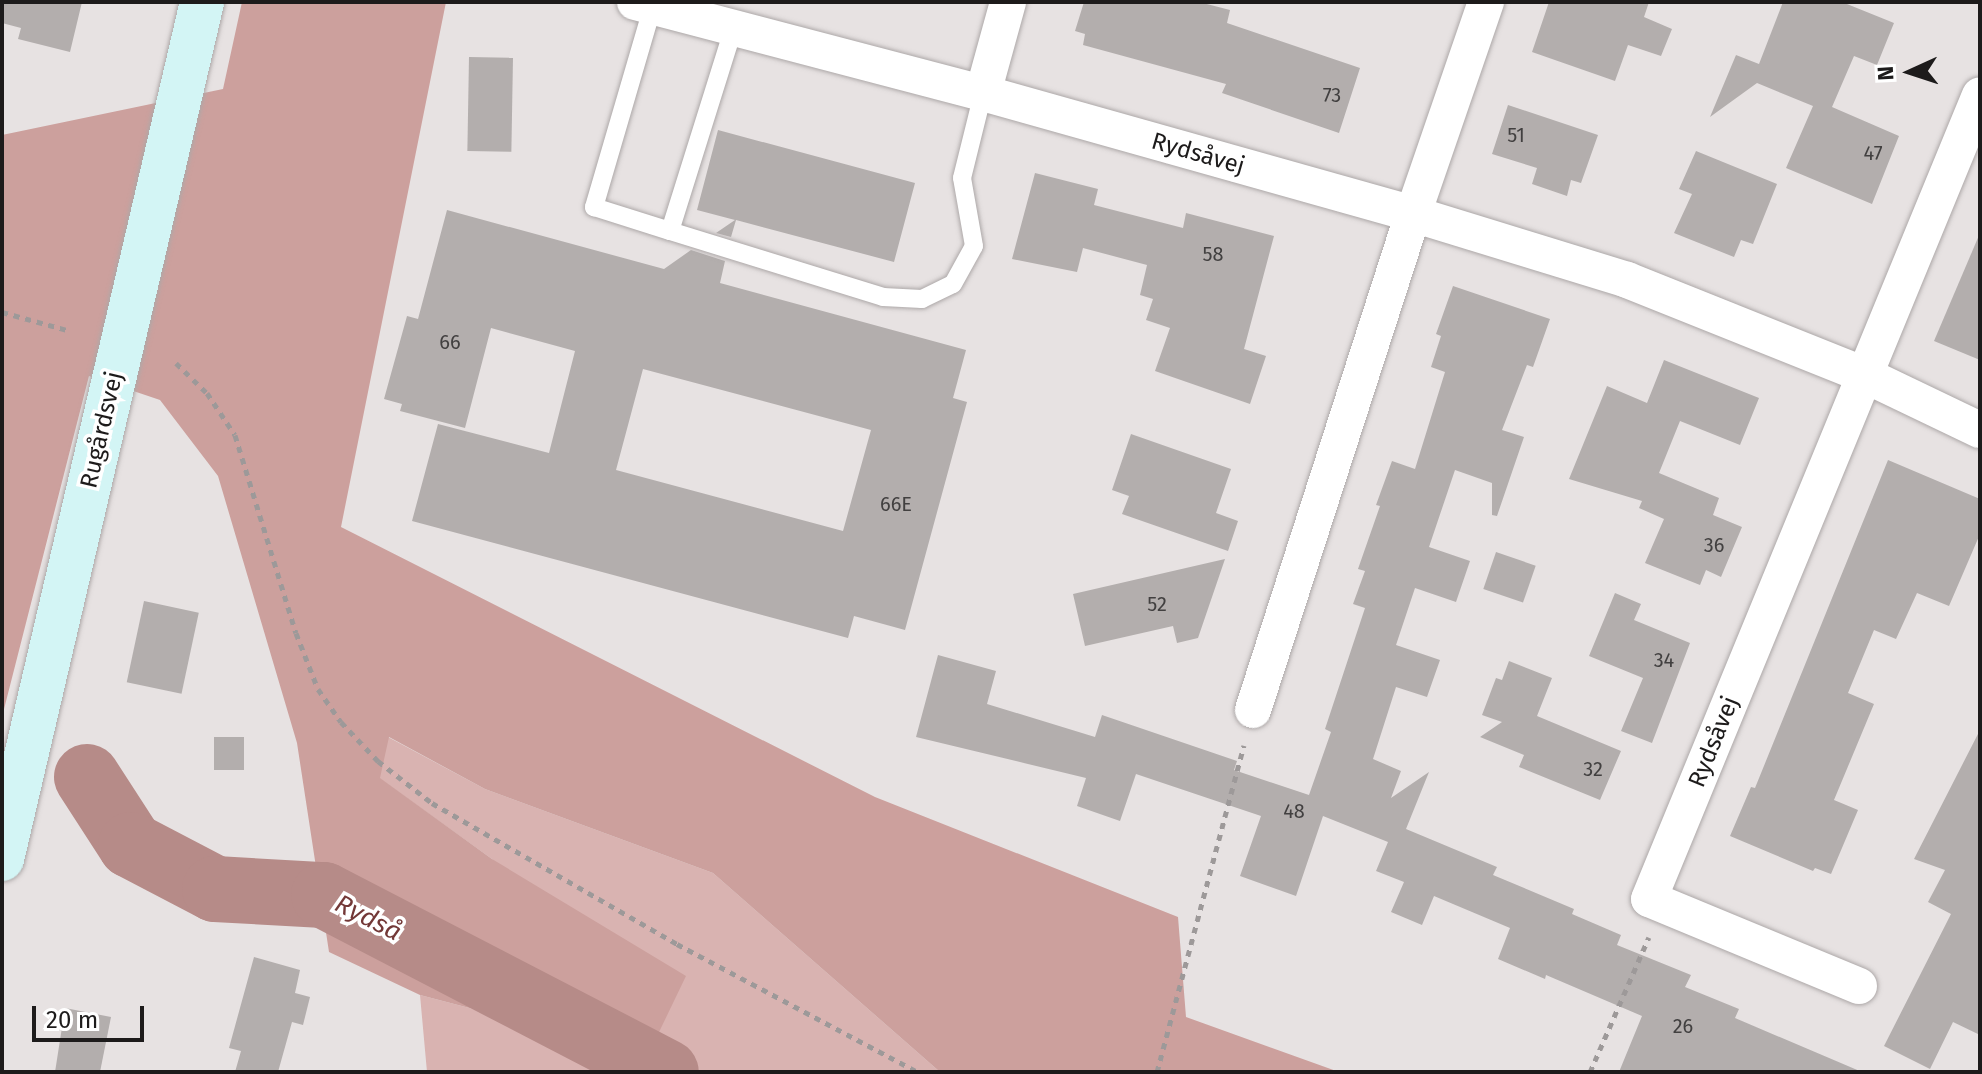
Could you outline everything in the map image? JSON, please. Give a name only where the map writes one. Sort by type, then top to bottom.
[{"type":"main road","name":"Rugårdsvej","points":[[2,859],[202,2]]},
{"type":"street","points":[[983,93],[1008,2]]},
{"type":"street","points":[[1253,710],[1413,214],[1486,2]]},
{"type":"street","name":"Rydsåvej","points":[[647,3],[983,93],[1413,214],[1627,280],[1865,375],[1980,430]]},
{"type":"street","name":"Rydsåvej","points":[[1663,905],[1649,899],[1980,95]]},
{"type":"street","points":[[1663,905],[1859,986]]},
{"type":"lane","points":[[647,3],[594,207],[883,297],[922,299],[953,284],[974,246],[962,178],[983,93]]},
{"type":"lane","points":[[670,231],[734,27]]},
{"type":"path","points":[[2,312],[67,330]]},
{"type":"path","points":[[176,363],[207,393],[235,435],[296,633],[318,689],[341,722],[378,761],[432,803],[677,944],[918,1072]]},
{"type":"path","points":[[1157,1072],[1253,710]]},
{"type":"path","points":[[1590,1072],[1663,905]]},
{"type":"shaded area","points":[[242,2],[446,2],[341,527],[875,797],[1178,917],[1186,1017],[1339,1072],[940,1072],[713,873],[485,789],[389,737],[380,778],[492,859],[686,976],[648,1055],[420,995],[329,952],[297,743],[218,476],[160,400],[89,376],[2,717],[2,135],[223,89]]},
{"type":"shaded area","points":[[388,737],[485,789],[713,873],[940,1072],[427,1072],[420,995],[648,1055],[492,859],[379,778]]},
{"type":"building","points":[[2,2],[82,2],[70,52],[18,39],[21,28],[2,23]]},
{"type":"building","points":[[1084,2],[1199,2],[1230,10],[1227,23],[1360,68],[1339,133],[1222,93],[1226,84],[1083,45],[1085,34],[1075,31]]},
{"type":"building","points":[[1549,2],[1649,2],[1644,17],[1672,29],[1661,56],[1628,45],[1615,81],[1532,52]]},
{"type":"building","points":[[1783,2],[1842,2],[1894,23],[1877,65],[1854,56],[1832,107],[1899,136],[1872,204],[1786,168],[1813,106],[1757,83],[1710,117],[1736,55],[1759,64]]},
{"type":"building","points":[[469,57],[513,58],[511,152],[467,151]]},
{"type":"building","points":[[1508,105],[1598,135],[1581,183],[1571,180],[1567,196],[1532,184],[1537,168],[1492,154]]},
{"type":"building","points":[[718,130],[915,183],[894,262],[736,220],[731,237],[716,233],[735,220],[697,210]]},
{"type":"building","points":[[1696,151],[1777,184],[1753,244],[1741,240],[1734,257],[1674,233],[1692,194],[1679,189]]},
{"type":"building","points":[[1035,173],[1098,189],[1094,205],[1183,228],[1186,213],[1274,236],[1244,349],[1266,356],[1250,404],[1155,371],[1170,328],[1146,320],[1153,299],[1140,295],[1147,265],[1083,248],[1077,272],[1012,259]]},
{"type":"building","points":[[447,210],[664,269],[691,250],[725,261],[720,283],[966,350],[953,398],[967,402],[905,630],[854,616],[848,638],[412,521],[438,424],[549,453],[575,351],[491,328],[465,428],[400,411],[402,404],[384,399],[407,316],[418,319]],"holes":[[[643,369],[871,430],[843,531],[616,470]]]},
{"type":"building","points":[[1980,233],[1980,360],[1934,341]]},
{"type":"building","points":[[1453,286],[1550,319],[1533,367],[1527,365],[1502,430],[1524,437],[1497,516],[1492,515],[1492,483],[1455,470],[1429,547],[1470,561],[1456,602],[1415,588],[1396,645],[1440,660],[1427,697],[1396,687],[1373,759],[1401,771],[1391,798],[1429,772],[1406,829],[1497,867],[1493,875],[1574,909],[1572,914],[1621,935],[1617,945],[1691,975],[1685,987],[1739,1009],[1735,1018],[1862,1072],[1619,1072],[1642,1016],[1546,975],[1545,979],[1498,959],[1510,928],[1434,896],[1422,925],[1391,912],[1404,882],[1376,871],[1388,842],[1323,816],[1296,896],[1240,876],[1261,816],[1136,774],[1120,821],[1077,806],[1086,778],[916,737],[938,655],[996,671],[987,704],[1095,737],[1102,715],[1237,761],[1234,770],[1309,795],[1331,732],[1325,729],[1365,608],[1353,604],[1365,571],[1358,569],[1380,506],[1376,505],[1392,461],[1415,469],[1445,372],[1431,367],[1441,336],[1436,334]]},
{"type":"building","points":[[1664,360],[1759,398],[1740,445],[1680,421],[1659,473],[1719,498],[1713,515],[1742,527],[1721,577],[1706,570],[1700,585],[1645,563],[1664,519],[1639,508],[1642,501],[1569,479],[1607,386],[1647,403]]},
{"type":"building","points":[[1131,434],[1231,469],[1216,513],[1238,521],[1228,551],[1122,514],[1129,496],[1112,490]]},
{"type":"building","points":[[1888,460],[1980,499],[1980,534],[1949,606],[1917,593],[1896,639],[1874,630],[1848,693],[1874,704],[1834,800],[1858,810],[1831,874],[1815,868],[1813,871],[1730,836],[1751,787],[1755,788]]},
{"type":"building","points":[[1496,552],[1536,566],[1523,603],[1483,589]]},
{"type":"building","points":[[1225,559],[1198,638],[1177,643],[1173,626],[1085,646],[1073,594]]},
{"type":"building","points":[[1615,593],[1641,604],[1634,620],[1690,643],[1652,743],[1621,731],[1643,678],[1589,656]]},
{"type":"building","points":[[144,601],[199,613],[182,694],[127,682]]},
{"type":"building","points":[[1509,661],[1552,678],[1537,716],[1621,751],[1600,800],[1519,767],[1524,755],[1480,737],[1502,722],[1482,715],[1496,678],[1502,680]]},
{"type":"building","points":[[1980,730],[1980,1035],[1953,1022],[1930,1069],[1884,1046],[1951,914],[1928,902],[1945,870],[1914,859]]},
{"type":"building","points":[[214,737],[244,737],[244,770],[214,770]]},
{"type":"building","points":[[254,957],[300,970],[295,993],[310,997],[303,1025],[292,1022],[278,1072],[235,1072],[241,1051],[229,1048]]},
{"type":"building","points":[[65,1008],[111,1017],[100,1072],[55,1072]]},
{"type":"waterway","name":"Rydså","points":[[87,777],[131,845],[215,889],[324,895],[666,1072]]}]
